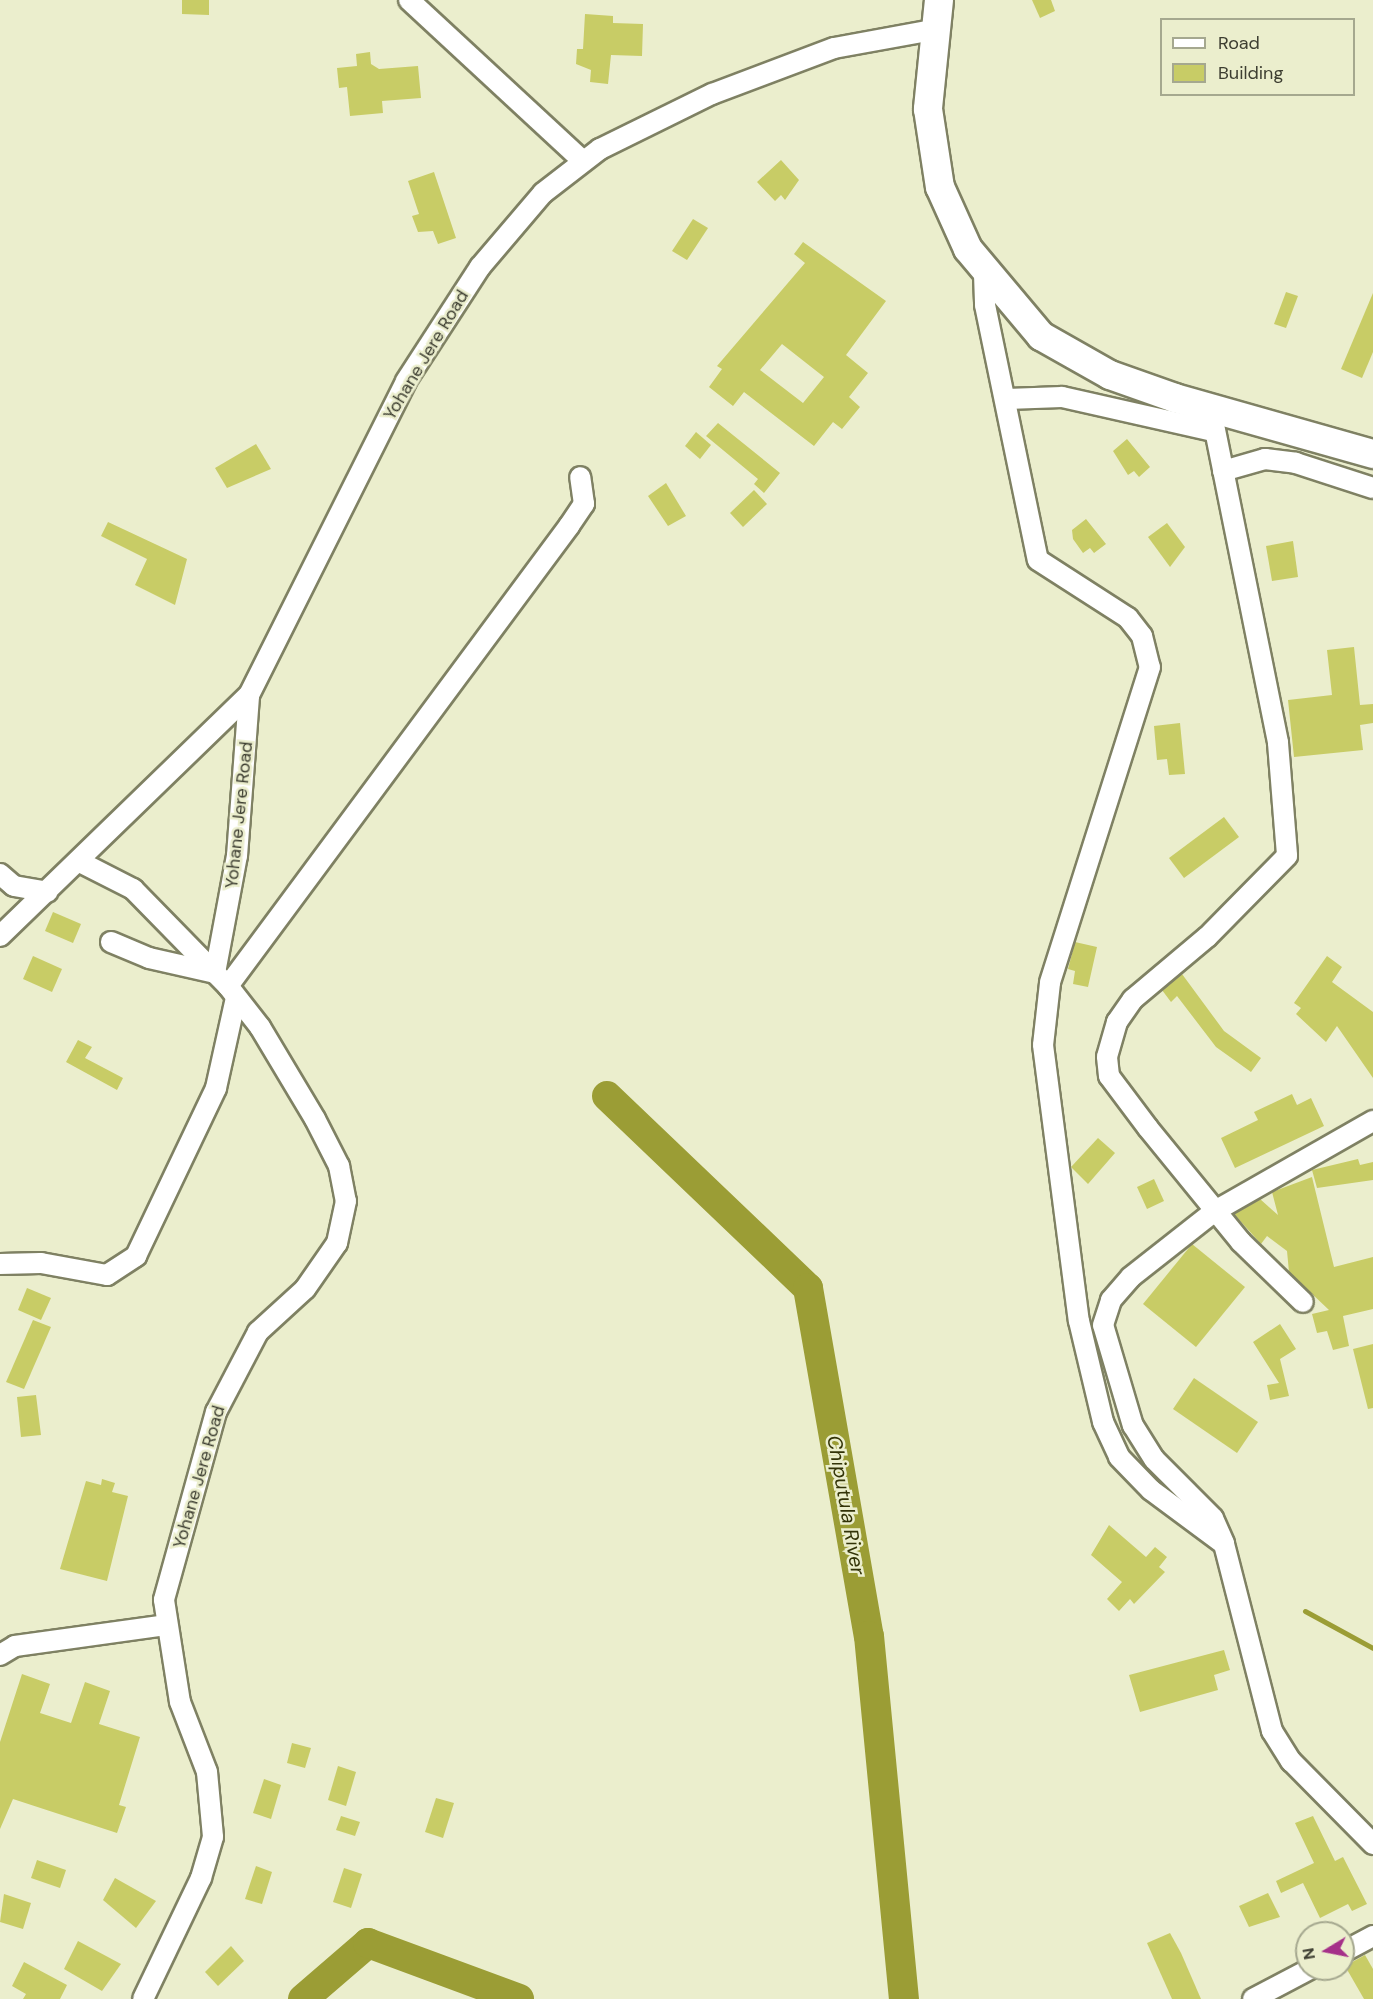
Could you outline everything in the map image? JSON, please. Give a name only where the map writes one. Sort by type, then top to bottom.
[{"type":"street","points":[[410,0],[582,160]]},
{"type":"street","points":[[939,0],[933,30],[928,109],[935,164],[958,233],[984,274],[1041,336],[1110,375],[1212,421]]},
{"type":"street","name":"Yohane Jere Road","points":[[226,986],[249,695],[405,381],[480,267],[543,193],[582,160],[693,102],[790,63],[854,43],[933,30]]},
{"type":"street","points":[[984,274],[985,305],[1007,399],[1038,560],[1128,618],[1142,636],[1150,667],[1050,983],[1044,1034],[1079,1321],[1103,1422],[1119,1458],[1151,1490],[1224,1544]]},
{"type":"street","points":[[1007,399],[1062,397],[1212,421],[1373,454]]},
{"type":"street","points":[[1212,421],[1278,743],[1287,856],[1207,938],[1133,999],[1117,1022],[1107,1057],[1109,1076],[1215,1211],[1303,1302]]},
{"type":"street","points":[[1223,471],[1265,459],[1296,463],[1373,488]]},
{"type":"street","points":[[0,1264],[41,1263],[107,1275],[136,1256],[216,1088],[226,986],[569,526],[584,504],[580,477]]},
{"type":"street","points":[[0,936],[249,695]]},
{"type":"street","name":"Yohane Jere Road","points":[[78,861],[133,889],[226,986],[260,1027],[315,1119],[339,1166],[346,1201],[337,1243],[305,1289],[258,1332],[216,1412],[164,1600],[166,1625],[180,1702],[207,1772],[213,1837],[201,1878],[143,1999]]},
{"type":"street","points":[[0,874],[14,886],[47,892]]},
{"type":"street","points":[[111,942],[226,986]]},
{"type":"street","points":[[1373,1121],[1215,1211],[1131,1277],[1111,1300],[1103,1326],[1133,1426],[1154,1459],[1213,1518],[1224,1544],[1272,1731],[1291,1761],[1373,1844]]},
{"type":"street","points":[[0,1655],[15,1646],[166,1625]]},
{"type":"street","points":[[1355,1946],[1373,1936]]},
{"type":"street","points":[[1253,1999],[1295,1977]]},
{"type":"building","points":[[182,0],[209,0],[209,15],[182,14]]},
{"type":"building","points":[[1032,0],[1051,0],[1055,11],[1040,18]]},
{"type":"building","points":[[585,14],[613,16],[613,23],[643,24],[642,56],[611,55],[608,84],[590,82],[591,70],[576,64],[577,49],[583,49]]},
{"type":"building","points":[[370,52],[371,64],[379,69],[418,66],[421,98],[382,101],[383,113],[350,116],[347,87],[339,88],[337,68],[357,66],[356,54]]},
{"type":"building","points":[[781,160],[799,180],[785,200],[781,195],[775,201],[757,182]]},
{"type":"building","points":[[434,172],[456,238],[438,244],[433,231],[418,232],[412,216],[419,214],[408,181]]},
{"type":"building","points":[[693,219],[708,228],[687,260],[672,251]]},
{"type":"building","points":[[803,242],[886,301],[846,355],[868,373],[849,397],[860,407],[842,429],[833,422],[814,446],[744,392],[733,406],[709,387],[722,369],[717,366],[805,263],[794,254]],"holes":[[[782,344],[824,377],[803,403],[760,370]]]},
{"type":"building","points":[[1286,292],[1298,296],[1286,328],[1274,324]]},
{"type":"building","points":[[1373,293],[1373,352],[1362,378],[1341,369]]},
{"type":"building","points":[[718,423],[780,473],[764,493],[754,484],[758,479],[706,436]]},
{"type":"building","points":[[696,432],[711,445],[700,459],[685,446]]},
{"type":"building","points":[[1127,439],[1150,467],[1139,477],[1134,471],[1128,475],[1113,451]]},
{"type":"building","points":[[256,444],[271,469],[227,488],[215,468]]},
{"type":"building","points":[[666,483],[686,516],[668,526],[648,496]]},
{"type":"building","points":[[754,490],[767,504],[743,527],[730,513]]},
{"type":"building","points":[[1086,519],[1106,544],[1094,553],[1090,548],[1083,553],[1073,539],[1072,530]]},
{"type":"building","points":[[108,522],[187,559],[175,605],[135,585],[147,559],[101,536]]},
{"type":"building","points":[[1167,523],[1185,547],[1170,567],[1148,537]]},
{"type":"building","points":[[1293,541],[1298,577],[1272,581],[1266,546]]},
{"type":"building","points":[[1354,647],[1360,705],[1373,704],[1373,723],[1360,725],[1363,750],[1294,757],[1288,700],[1332,695],[1327,650]]},
{"type":"building","points":[[1180,723],[1185,774],[1169,775],[1167,759],[1157,760],[1154,726]]},
{"type":"building","points":[[1224,817],[1239,837],[1184,878],[1169,858]]},
{"type":"building","points":[[53,912],[81,924],[73,943],[45,931]]},
{"type":"building","points":[[1075,942],[1097,947],[1088,987],[1073,984],[1075,971],[1068,969]]},
{"type":"building","points":[[33,956],[62,969],[52,992],[23,979]]},
{"type":"building","points":[[1327,956],[1342,967],[1332,982],[1373,1012],[1373,1078],[1337,1026],[1326,1042],[1296,1014],[1301,1008],[1294,1003]]},
{"type":"building","points":[[1182,974],[1224,1031],[1261,1058],[1251,1072],[1216,1047],[1177,996],[1171,1002],[1162,990]]},
{"type":"building","points":[[78,1040],[92,1047],[85,1058],[123,1078],[117,1090],[66,1062]]},
{"type":"building","points":[[1292,1094],[1297,1105],[1311,1098],[1324,1126],[1235,1168],[1221,1138],[1258,1120],[1254,1112]]},
{"type":"building","points":[[1098,1138],[1115,1153],[1088,1184],[1071,1167]]},
{"type":"building","points":[[1358,1159],[1360,1165],[1373,1162],[1373,1180],[1317,1188],[1312,1170]]},
{"type":"building","points":[[1312,1177],[1334,1267],[1373,1257],[1373,1309],[1343,1316],[1349,1346],[1333,1350],[1327,1331],[1317,1333],[1312,1314],[1329,1310],[1289,1272],[1287,1251],[1267,1236],[1261,1244],[1234,1214],[1260,1199],[1278,1215],[1272,1192]]},
{"type":"building","points":[[1154,1179],[1164,1201],[1147,1209],[1137,1187]]},
{"type":"building","points":[[1192,1244],[1245,1287],[1196,1347],[1143,1304]]},
{"type":"building","points":[[27,1288],[51,1298],[41,1320],[18,1310]]},
{"type":"building","points":[[33,1320],[51,1327],[24,1389],[6,1382]]},
{"type":"building","points":[[1280,1324],[1296,1349],[1280,1359],[1289,1396],[1270,1400],[1267,1385],[1279,1383],[1253,1342]]},
{"type":"building","points":[[1373,1344],[1373,1408],[1368,1409],[1353,1349]]},
{"type":"building","points":[[1194,1378],[1258,1422],[1237,1453],[1173,1409]]},
{"type":"building","points":[[36,1395],[41,1435],[21,1437],[17,1397]]},
{"type":"building","points":[[102,1479],[115,1483],[112,1492],[128,1496],[107,1581],[60,1569],[86,1481],[101,1485]]},
{"type":"building","points":[[1109,1525],[1146,1557],[1155,1547],[1167,1557],[1159,1567],[1165,1572],[1134,1604],[1130,1599],[1119,1611],[1107,1599],[1122,1582],[1091,1555]]},
{"type":"building","points":[[1224,1650],[1230,1670],[1214,1675],[1218,1690],[1140,1712],[1129,1675]]},
{"type":"building","points":[[22,1674],[50,1684],[40,1713],[71,1723],[85,1682],[110,1691],[99,1724],[140,1737],[119,1805],[126,1807],[117,1833],[13,1799],[0,1829],[0,1742]]},
{"type":"building","points":[[292,1743],[311,1748],[305,1768],[287,1763]]},
{"type":"building","points":[[338,1766],[356,1772],[346,1806],[328,1800]]},
{"type":"building","points":[[264,1779],[281,1785],[271,1819],[253,1813]]},
{"type":"building","points":[[436,1798],[454,1803],[443,1838],[425,1832]]},
{"type":"building","points":[[341,1816],[360,1822],[355,1836],[336,1830]]},
{"type":"building","points":[[1313,1816],[1335,1861],[1343,1857],[1367,1904],[1352,1911],[1348,1904],[1320,1918],[1303,1883],[1281,1893],[1276,1881],[1314,1863],[1295,1823]]},
{"type":"building","points":[[37,1860],[66,1870],[60,1888],[31,1878]]},
{"type":"building","points":[[256,1866],[272,1872],[262,1904],[245,1899]]},
{"type":"building","points":[[344,1868],[362,1874],[351,1908],[333,1902]]},
{"type":"building","points":[[115,1878],[156,1901],[136,1928],[103,1900]]},
{"type":"building","points":[[1268,1893],[1280,1917],[1249,1927],[1239,1906]]},
{"type":"building","points":[[4,1894],[31,1903],[23,1929],[0,1922]]},
{"type":"building","points":[[1170,1933],[1201,1999],[1172,1999],[1147,1943]]},
{"type":"building","points":[[78,1941],[121,1964],[102,1991],[64,1969]]},
{"type":"building","points":[[231,1946],[244,1961],[218,1986],[205,1972]]},
{"type":"building","points":[[1365,1955],[1373,1969],[1373,1999],[1364,1999],[1354,1981],[1355,1960]]},
{"type":"building","points":[[24,1962],[67,1985],[60,1999],[23,1999],[26,1994],[12,1986]]},
{"type":"waterway","name":"Chiputula River","points":[[607,1096],[808,1288],[869,1636],[904,1999]]},
{"type":"waterway","points":[[1305,1611],[1373,1648]]},
{"type":"waterway","name":"Chiputula River","points":[[303,1999],[368,1943],[519,1999]]}]
